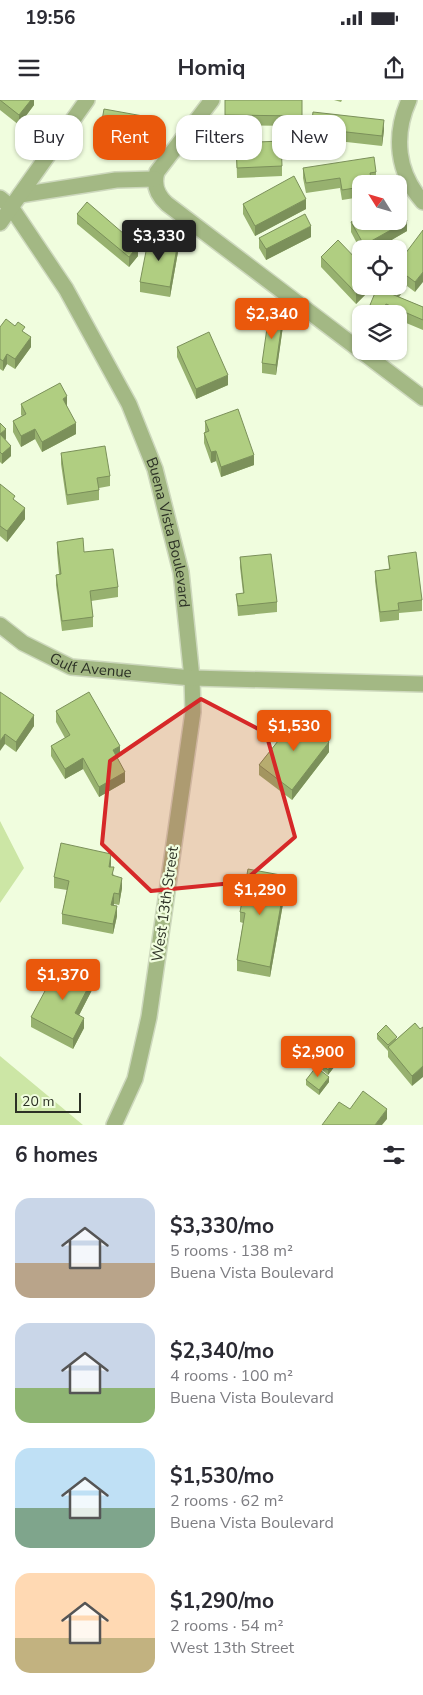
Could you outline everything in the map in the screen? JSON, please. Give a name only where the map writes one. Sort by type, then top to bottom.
[{"type":"street","points":[[0,223],[10,200],[87,100]]},
{"type":"street","points":[[212,100],[160,166],[155,179],[158,195],[167,204],[423,398]]},
{"type":"street","points":[[410,100],[402,123],[400,158],[409,185],[423,202]]},
{"type":"street","points":[[10,200],[116,180],[155,179]]},
{"type":"street","name":"Buena Vista Boulevard","points":[[10,200],[66,289],[129,404],[155,469],[181,572],[192,678]]},
{"type":"street","name":"Gulf Avenue","points":[[0,625],[23,643],[71,667],[192,678]]},
{"type":"street","points":[[192,678],[423,684]]},
{"type":"street","name":"West 13th Street","points":[[114,1125],[135,1080],[149,1017],[193,712],[192,678]]},
{"type":"highlighted area","points":[[201,699],[266,733],[295,837],[243,882],[151,891],[102,844],[110,761]]},
{"type":"green space","points":[[0,821],[24,868],[0,903]]},
{"type":"green space","points":[[0,1056],[83,1125],[0,1125]]},
{"type":"building","points":[[0,100],[31,100],[19,115]]},
{"type":"building","points":[[225,100],[302,100],[302,115],[225,115]]},
{"type":"building","points":[[104,109],[137,115],[103,115]]},
{"type":"building","points":[[313,112],[340,115],[313,115]]},
{"type":"building","points":[[346,116],[384,120],[382,136],[346,132]]},
{"type":"building","points":[[272,141],[272,160],[282,160],[282,166],[237,168],[237,160],[262,160],[262,142]]},
{"type":"building","points":[[374,157],[376,172],[370,173],[370,175],[352,175],[352,188],[342,190],[340,178],[306,183],[303,168]]},
{"type":"building","points":[[294,176],[306,199],[255,226],[243,204]]},
{"type":"building","points":[[87,202],[138,246],[129,257],[77,214]]},
{"type":"building","points":[[305,214],[311,226],[266,249],[259,238]]},
{"type":"building","points":[[356,230],[391,230],[373,240],[361,240]]},
{"type":"building","points":[[423,230],[423,272],[415,282],[407,276],[407,251]]},
{"type":"building","points":[[149,236],[178,242],[170,287],[140,282]]},
{"type":"building","points":[[338,240],[352,255],[352,289],[321,257]]},
{"type":"building","points":[[374,295],[394,295],[423,307],[423,320],[407,313],[407,305],[370,305]]},
{"type":"building","points":[[269,314],[283,316],[276,365],[262,363]]},
{"type":"building","points":[[6,319],[15,326],[18,322],[25,327],[22,331],[31,337],[15,359],[7,354],[3,361],[0,359],[0,327]]},
{"type":"building","points":[[209,332],[228,375],[196,389],[177,347]]},
{"type":"building","points":[[60,383],[67,396],[63,399],[76,423],[42,442],[35,429],[21,436],[13,421],[26,414],[21,404]]},
{"type":"building","points":[[238,409],[254,455],[221,467],[216,451],[211,452],[204,433],[209,431],[205,421]]},
{"type":"building","points":[[0,423],[6,429],[0,434]]},
{"type":"building","points":[[0,434],[11,446],[2,454],[0,452]]},
{"type":"building","points":[[105,446],[110,476],[97,478],[99,490],[67,495],[61,453]]},
{"type":"building","points":[[0,484],[15,496],[13,499],[25,508],[7,531],[0,526]]},
{"type":"building","points":[[83,538],[84,552],[113,549],[118,587],[90,591],[93,617],[62,621],[56,575],[61,574],[57,542]]},
{"type":"building","points":[[416,552],[422,600],[398,603],[399,610],[380,612],[375,571],[390,569],[388,556]]},
{"type":"building","points":[[271,554],[277,602],[238,606],[236,594],[244,593],[240,557]]},
{"type":"building","points":[[0,692],[34,715],[16,742],[5,734],[0,741]]},
{"type":"building","points":[[89,692],[120,746],[113,750],[125,772],[99,787],[83,758],[65,769],[51,746],[70,735],[56,711]]},
{"type":"building","points":[[289,712],[329,742],[292,790],[259,765],[286,731],[278,725]]},
{"type":"building","points":[[61,843],[111,854],[109,867],[114,867],[112,875],[122,878],[119,894],[114,893],[111,905],[117,906],[113,924],[62,914],[69,881],[54,877]]},
{"type":"building","points":[[248,869],[286,876],[270,967],[237,960],[245,913],[240,912]]},
{"type":"building","points":[[60,963],[92,980],[75,1013],[84,1018],[73,1039],[31,1017]]},
{"type":"building","points":[[415,1023],[420,1029],[423,1027],[423,1066],[412,1076],[388,1047]]},
{"type":"building","points":[[386,1025],[397,1037],[388,1045],[377,1034]]},
{"type":"building","points":[[332,1051],[338,1057],[328,1070],[321,1064]]},
{"type":"building","points":[[316,1067],[329,1077],[319,1090],[306,1080]]},
{"type":"building","points":[[363,1091],[387,1109],[375,1125],[322,1125],[339,1102],[350,1109]]}]
